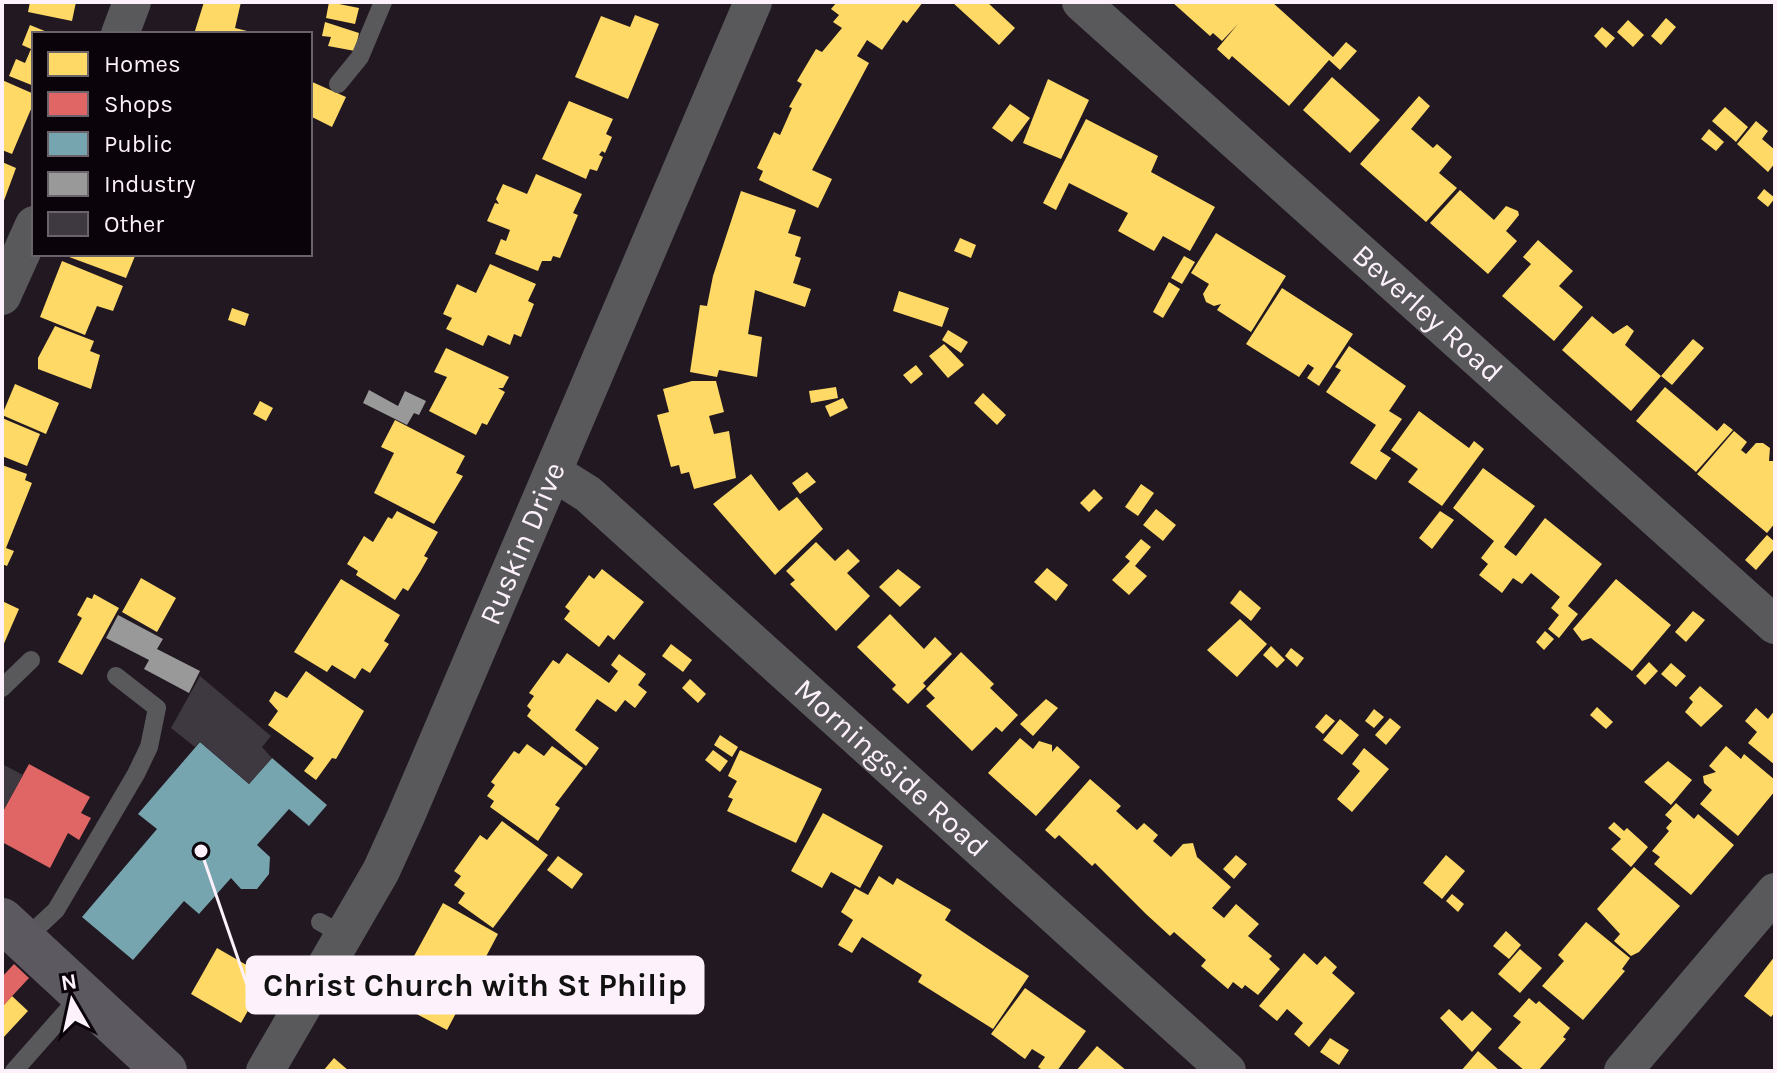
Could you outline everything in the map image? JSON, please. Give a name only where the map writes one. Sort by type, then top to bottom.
[{"type":"main road","points":[[14,930],[165,1071]]},
{"type":"street","points":[[121,32],[132,2]]},
{"type":"street","name":"Ruskin Drive","points":[[265,1071],[332,929],[371,865],[553,472],[753,2]]},
{"type":"street","name":"Beverley Road","points":[[1081,2],[1775,625]]},
{"type":"street","points":[[2,296],[32,229]]},
{"type":"street","name":"Morningside Road","points":[[553,472],[588,494],[1227,1071]]},
{"type":"street","points":[[1623,1071],[1775,892]]},
{"type":"lane","points":[[338,84],[360,57],[383,2]]},
{"type":"lane","points":[[2,688],[31,660]]},
{"type":"lane","points":[[14,930],[56,910],[149,747],[157,708],[116,676]]},
{"type":"lane","points":[[14,1071],[81,995]]},
{"type":"building: Homes","points":[[30,2],[76,2],[72,21],[28,12]]},
{"type":"building: Homes","points":[[204,2],[241,2],[235,28],[251,32],[195,32]]},
{"type":"building: Homes","points":[[329,2],[359,8],[355,24],[326,18]]},
{"type":"building: Homes","points":[[837,2],[923,2],[907,23],[903,20],[882,50],[867,40],[857,56],[869,63],[812,170],[832,179],[818,208],[759,180],[763,171],[757,168],[774,132],[780,135],[792,108],[789,107],[802,84],[797,81],[816,49],[822,52],[842,28],[833,22],[839,15],[831,9]]},
{"type":"building: Homes","points":[[952,2],[987,2],[1015,28],[999,45]]},
{"type":"building: Homes","points":[[1172,2],[1272,2],[1333,57],[1346,42],[1357,51],[1340,70],[1329,60],[1289,106],[1232,56],[1229,60],[1217,49],[1238,24],[1222,41],[1213,33],[1210,36]]},
{"type":"building: Homes","points":[[635,15],[659,24],[628,99],[575,77],[601,16],[630,27]]},
{"type":"building: Homes","points":[[1666,18],[1676,27],[1661,45],[1651,36]]},
{"type":"building: Homes","points":[[1628,20],[1644,35],[1633,47],[1617,32]]},
{"type":"building: Homes","points":[[325,22],[359,33],[355,51],[328,46],[331,37],[322,36]]},
{"type":"building: Homes","points":[[30,25],[47,32],[32,32],[32,85],[9,76],[16,59],[25,63],[31,49],[22,45]]},
{"type":"building: Homes","points":[[1602,27],[1615,38],[1606,48],[1594,36]]},
{"type":"building: Homes","points":[[1332,77],[1380,120],[1350,153],[1303,110]]},
{"type":"building: Homes","points":[[1048,79],[1089,100],[1061,159],[1023,143]]},
{"type":"building: Homes","points":[[2,80],[32,93],[32,107],[12,154],[2,150]]},
{"type":"building: Homes","points":[[312,82],[346,97],[332,127],[312,117]]},
{"type":"building: Homes","points":[[1419,96],[1430,106],[1411,129],[1433,148],[1437,144],[1452,157],[1439,173],[1457,188],[1426,222],[1360,164]]},
{"type":"building: Homes","points":[[569,101],[613,119],[606,134],[612,137],[605,153],[602,151],[599,155],[603,157],[597,171],[590,169],[586,179],[542,159]]},
{"type":"building: Homes","points":[[1010,104],[1030,118],[1012,142],[992,128]]},
{"type":"building: Homes","points":[[1725,107],[1748,127],[1736,142],[1712,121]]},
{"type":"building: Homes","points":[[1086,119],[1158,156],[1151,172],[1215,207],[1190,251],[1163,236],[1154,251],[1118,231],[1128,213],[1069,183],[1056,210],[1043,203]]},
{"type":"building: Homes","points":[[1756,121],[1768,131],[1762,139],[1775,150],[1775,163],[1768,172],[1737,144]]},
{"type":"building: Homes","points":[[1709,129],[1724,142],[1716,151],[1701,139]]},
{"type":"building: Homes","points":[[2,162],[16,168],[2,206]]},
{"type":"building: Homes","points":[[536,174],[582,194],[573,213],[578,215],[560,258],[553,256],[551,261],[542,261],[538,271],[495,254],[501,239],[506,241],[510,230],[487,221],[495,203],[499,204],[496,199],[503,184],[527,194]]},
{"type":"building: Homes","points":[[1764,189],[1775,198],[1768,207],[1757,198]]},
{"type":"building: Homes","points":[[1460,190],[1494,220],[1506,206],[1518,211],[1519,215],[1506,231],[1517,241],[1488,274],[1430,223]]},
{"type":"building: Homes","points":[[741,191],[796,210],[788,233],[801,237],[795,256],[801,258],[793,283],[811,289],[805,307],[755,290],[748,334],[762,337],[757,377],[719,370],[717,377],[690,372],[700,305],[707,306],[713,276]]},
{"type":"building: Homes","points":[[1216,233],[1286,276],[1251,332],[1217,310],[1221,304],[1214,306],[1206,302],[1203,294],[1209,284],[1191,273]]},
{"type":"building: Homes","points":[[960,238],[976,245],[971,258],[954,251]]},
{"type":"building: Homes","points":[[1538,240],[1573,271],[1559,286],[1583,307],[1554,341],[1502,296],[1531,264],[1523,257]]},
{"type":"building: Homes","points":[[66,256],[135,256],[126,278]]},
{"type":"building: Homes","points":[[1184,256],[1195,262],[1182,284],[1171,278]]},
{"type":"building: Homes","points":[[62,261],[123,286],[113,311],[97,306],[85,335],[40,317]]},
{"type":"building: Homes","points":[[490,264],[536,284],[528,301],[534,304],[521,337],[514,334],[510,345],[488,335],[483,346],[446,329],[452,318],[443,314],[457,284],[476,293]]},
{"type":"building: Homes","points":[[1169,282],[1180,289],[1163,318],[1153,312]]},
{"type":"building: Homes","points":[[1282,288],[1353,334],[1319,386],[1307,378],[1314,368],[1308,364],[1299,377],[1246,344]]},
{"type":"building: Homes","points":[[899,291],[949,308],[942,327],[893,311]]},
{"type":"building: Homes","points":[[232,308],[249,314],[245,326],[228,320]]},
{"type":"building: Homes","points":[[1592,316],[1613,334],[1627,325],[1634,331],[1625,345],[1661,376],[1631,411],[1562,350]]},
{"type":"building: Homes","points":[[55,326],[94,341],[90,351],[100,355],[91,389],[38,369],[38,358]]},
{"type":"building: Homes","points":[[948,330],[968,342],[961,353],[942,340]]},
{"type":"building: Homes","points":[[1693,339],[1704,348],[1672,385],[1661,376]]},
{"type":"building: Homes","points":[[944,344],[964,365],[948,378],[929,356]]},
{"type":"building: Homes","points":[[1349,346],[1406,386],[1389,411],[1402,419],[1380,451],[1391,458],[1376,480],[1350,463],[1376,425],[1326,392],[1341,370],[1335,367]]},
{"type":"building: Homes","points":[[446,348],[509,377],[503,388],[498,388],[505,392],[487,425],[482,423],[476,435],[429,411],[447,377],[434,372]]},
{"type":"building: Homes","points":[[916,365],[923,374],[911,384],[903,375]]},
{"type":"building: Homes","points":[[692,381],[716,381],[724,412],[709,416],[714,434],[729,431],[736,478],[694,489],[689,472],[681,474],[679,465],[671,467],[657,415],[669,412],[663,389]]},
{"type":"building: Homes","points":[[15,384],[59,403],[46,434],[2,415]]},
{"type":"building: Homes","points":[[836,387],[838,398],[811,403],[809,391]]},
{"type":"building: Homes","points":[[1665,387],[1717,431],[1724,423],[1733,430],[1696,472],[1636,421]]},
{"type":"building: Homes","points":[[983,393],[1006,415],[997,425],[974,403]]},
{"type":"building: Homes","points":[[843,398],[848,408],[830,417],[825,406]]},
{"type":"building: Homes","points":[[260,401],[273,408],[266,421],[253,414]]},
{"type":"building: Homes","points":[[1419,411],[1469,448],[1474,441],[1484,449],[1442,506],[1408,482],[1418,469],[1391,450]]},
{"type":"building: Homes","points":[[2,418],[40,434],[27,466],[2,456]]},
{"type":"building: Homes","points":[[395,420],[465,456],[456,473],[463,476],[434,524],[374,493],[394,453],[381,447]]},
{"type":"building: Homes","points":[[1734,431],[1747,442],[1741,450],[1746,454],[1756,443],[1763,443],[1770,448],[1769,461],[1775,461],[1775,523],[1767,533],[1697,474]]},
{"type":"building: Homes","points":[[2,465],[27,474],[25,480],[32,483],[6,548],[14,551],[7,566],[2,564]]},
{"type":"building: Homes","points":[[1483,468],[1535,506],[1504,547],[1516,556],[1545,518],[1602,564],[1568,606],[1578,614],[1559,638],[1548,629],[1559,615],[1551,608],[1560,597],[1531,573],[1522,584],[1513,578],[1502,593],[1479,575],[1488,564],[1481,558],[1494,541],[1453,508]]},
{"type":"building: Homes","points":[[807,472],[816,482],[800,494],[792,483]]},
{"type":"building: Homes","points":[[751,474],[779,511],[797,497],[823,529],[775,575],[713,504]]},
{"type":"building: Homes","points":[[1141,484],[1154,493],[1138,516],[1125,507]]},
{"type":"building: Homes","points":[[1094,489],[1103,498],[1089,512],[1080,503]]},
{"type":"building: Homes","points":[[1156,509],[1176,525],[1163,541],[1143,525]]},
{"type":"building: Homes","points":[[397,511],[438,532],[424,556],[428,558],[408,591],[403,588],[395,600],[356,575],[358,571],[347,564],[364,536],[373,542],[388,517],[392,519]]},
{"type":"building: Homes","points":[[1440,511],[1454,520],[1432,549],[1419,538]]},
{"type":"building: Homes","points":[[1767,535],[1775,542],[1775,548],[1756,570],[1745,560]]},
{"type":"building: Homes","points":[[1141,539],[1151,547],[1135,566],[1147,576],[1129,595],[1112,580],[1130,561],[1125,557]]},
{"type":"building: Homes","points":[[816,542],[835,561],[848,549],[860,561],[847,573],[870,596],[836,631],[790,584],[795,580],[786,571]]},
{"type":"building: Homes","points":[[1047,568],[1068,585],[1056,601],[1034,582]]},
{"type":"building: Homes","points":[[602,569],[644,602],[614,640],[608,635],[599,647],[564,619],[570,611],[565,607],[589,575],[594,579]]},
{"type":"building: Homes","points":[[898,569],[921,587],[900,607],[879,587]]},
{"type":"building: Homes","points":[[141,578],[176,598],[157,632],[122,612]]},
{"type":"building: Homes","points":[[341,579],[400,615],[384,641],[389,644],[370,673],[362,668],[355,679],[332,665],[327,672],[294,652]]},
{"type":"building: Homes","points":[[1616,579],[1671,625],[1632,671],[1591,638],[1582,641],[1573,629]]},
{"type":"building: Homes","points":[[1240,590],[1261,608],[1251,621],[1230,603]]},
{"type":"building: Homes","points":[[94,594],[119,608],[82,675],[58,662],[82,618],[77,615],[87,597],[92,599]]},
{"type":"building: Homes","points":[[2,601],[19,609],[2,648]]},
{"type":"building: Homes","points":[[1693,611],[1705,620],[1686,642],[1675,632]]},
{"type":"building: Homes","points":[[890,614],[924,649],[935,637],[952,654],[923,683],[926,686],[908,704],[892,689],[896,685],[857,647]]},
{"type":"building: Homes","points":[[1240,619],[1267,644],[1237,677],[1207,650]]},
{"type":"building: Homes","points":[[1545,631],[1554,639],[1544,650],[1536,642]]},
{"type":"building: Homes","points":[[671,644],[692,660],[683,672],[662,656]]},
{"type":"building: Homes","points":[[1271,646],[1285,660],[1277,668],[1263,655]]},
{"type":"building: Homes","points":[[1291,648],[1304,658],[1297,667],[1285,656]]},
{"type":"building: Homes","points":[[961,652],[994,684],[990,688],[1018,715],[1002,732],[996,727],[972,751],[926,706],[935,698],[926,689]]},
{"type":"building: Homes","points":[[567,653],[609,683],[618,671],[611,665],[619,654],[646,674],[638,685],[647,692],[635,708],[625,700],[616,712],[597,699],[575,730],[599,748],[586,766],[527,716],[531,710],[527,706],[534,696],[529,693],[553,660],[559,664]]},
{"type":"building: Homes","points":[[1649,662],[1658,671],[1645,685],[1636,676]]},
{"type":"building: Homes","points":[[1671,663],[1686,676],[1676,687],[1661,674]]},
{"type":"building: Homes","points":[[306,671],[364,711],[336,759],[332,758],[316,780],[304,771],[314,758],[268,725],[278,711],[269,701],[275,691],[287,698]]},
{"type":"building: Homes","points":[[690,679],[706,694],[698,703],[682,688]]},
{"type":"building: Homes","points":[[1700,686],[1723,706],[1701,727],[1685,712],[1693,702],[1689,698]]},
{"type":"building: Homes","points":[[1046,699],[1058,708],[1033,736],[1020,724]]},
{"type":"building: Homes","points":[[1597,707],[1613,722],[1606,729],[1590,715]]},
{"type":"building: Homes","points":[[1756,708],[1768,719],[1775,710],[1775,765],[1748,743],[1757,732],[1745,721]]},
{"type":"building: Homes","points":[[1374,709],[1384,717],[1374,728],[1365,721]]},
{"type":"building: Homes","points":[[1326,714],[1335,721],[1323,734],[1315,727]]},
{"type":"building: Homes","points":[[1390,718],[1401,727],[1386,745],[1375,735]]},
{"type":"building: Homes","points":[[1340,719],[1359,735],[1342,755],[1323,740]]},
{"type":"building: Homes","points":[[720,735],[738,747],[732,757],[714,745]]},
{"type":"building: Homes","points":[[1020,738],[1033,749],[1039,741],[1052,745],[1052,752],[1057,746],[1080,767],[1036,816],[988,773]]},
{"type":"building: Homes","points":[[527,744],[544,756],[552,746],[583,768],[555,805],[560,808],[538,841],[490,807],[494,801],[487,796],[495,785],[491,782],[514,751],[519,754]]},
{"type":"building: Homes","points":[[1726,746],[1741,759],[1744,754],[1775,780],[1775,791],[1738,836],[1700,804],[1712,790],[1704,783],[1703,776],[1716,772],[1709,766]]},
{"type":"building: Homes","points":[[1364,748],[1389,769],[1352,812],[1337,799],[1360,771],[1352,764]]},
{"type":"building: Homes","points":[[713,750],[728,761],[720,772],[705,760]]},
{"type":"building: Homes","points":[[740,750],[822,789],[796,843],[727,811],[733,799],[728,797],[737,781],[728,776]]},
{"type":"building: Homes","points":[[1668,761],[1692,780],[1671,805],[1644,782]]},
{"type":"building: Homes","points":[[1090,779],[1121,806],[1116,811],[1137,830],[1144,823],[1158,835],[1153,841],[1171,857],[1183,844],[1193,843],[1197,857],[1231,887],[1212,908],[1224,918],[1236,904],[1259,924],[1248,936],[1272,956],[1269,959],[1280,969],[1258,995],[1245,985],[1242,989],[1233,982],[1228,989],[1201,966],[1206,960],[1174,932],[1170,936],[1095,863],[1092,866],[1059,835],[1055,839],[1045,830]]},
{"type":"building: Homes","points":[[1676,803],[1694,819],[1698,814],[1734,845],[1691,895],[1654,864],[1660,857],[1652,851],[1669,831],[1666,828],[1672,821],[1665,815]]},
{"type":"building: Homes","points":[[823,813],[883,846],[860,888],[831,872],[822,888],[791,871]]},
{"type":"building: Homes","points":[[502,821],[548,855],[493,928],[458,903],[465,893],[454,885],[461,876],[454,871],[480,835],[487,840]]},
{"type":"building: Homes","points":[[1614,822],[1624,831],[1627,828],[1648,847],[1631,867],[1611,849],[1621,839],[1608,828]]},
{"type":"building: Homes","points":[[1236,855],[1247,864],[1234,879],[1223,869]]},
{"type":"building: Homes","points":[[1446,855],[1465,871],[1442,899],[1423,883]]},
{"type":"building: Homes","points":[[558,856],[583,874],[572,889],[547,870]]},
{"type":"building: Homes","points":[[1634,867],[1680,906],[1639,952],[1631,956],[1614,941],[1620,934],[1597,909]]},
{"type":"building: Homes","points":[[879,876],[893,885],[897,878],[951,910],[945,920],[1029,976],[993,1029],[918,982],[922,975],[862,937],[852,953],[838,945],[853,920],[841,912],[855,888],[868,895]]},
{"type":"building: Homes","points":[[1452,894],[1464,904],[1458,912],[1446,901]]},
{"type":"building: Homes","points":[[443,903],[498,934],[447,1030],[390,1000]]},
{"type":"building: Homes","points":[[1586,922],[1630,958],[1622,969],[1625,971],[1583,1020],[1542,986],[1564,961],[1558,955]]},
{"type":"building: Homes","points":[[1506,931],[1521,945],[1509,959],[1493,946]]},
{"type":"building: Homes","points":[[217,948],[267,977],[241,1023],[191,994]]},
{"type":"building: Homes","points":[[1520,949],[1542,968],[1520,993],[1498,974]]},
{"type":"building: Homes","points":[[1304,953],[1317,965],[1325,956],[1337,967],[1332,973],[1355,993],[1309,1047],[1294,1034],[1303,1023],[1287,1009],[1277,1021],[1259,1006]]},
{"type":"building: Homes","points":[[1775,956],[1775,1012],[1771,1017],[1744,996]]},
{"type":"building: Homes","points":[[1025,988],[1086,1031],[1057,1071],[1044,1071],[1038,1067],[1045,1057],[1032,1049],[1025,1059],[991,1034]]},
{"type":"building: Homes","points":[[12,996],[28,1011],[2,1039],[2,1007]]},
{"type":"building: Homes","points":[[1529,998],[1536,1004],[1539,1001],[1570,1028],[1563,1037],[1566,1039],[1538,1071],[1525,1071],[1498,1048],[1521,1022],[1513,1016]]},
{"type":"building: Homes","points":[[1449,1009],[1462,1021],[1472,1011],[1492,1029],[1472,1052],[1440,1018]]},
{"type":"building: Homes","points":[[1330,1038],[1349,1050],[1339,1065],[1320,1052]]},
{"type":"building: Homes","points":[[1097,1046],[1127,1071],[1076,1071]]},
{"type":"building: Homes","points":[[1478,1051],[1500,1071],[1461,1071]]},
{"type":"building: Homes","points":[[334,1058],[349,1071],[323,1071]]},
{"type":"building: Shops","points":[[29,764],[90,797],[81,813],[91,818],[79,840],[68,833],[50,868],[2,842],[2,813]]},
{"type":"building: Shops","points":[[14,964],[29,978],[2,1007],[2,977]]},
{"type":"building: Public","points":[[200,742],[249,784],[272,758],[327,805],[309,826],[289,809],[257,845],[270,857],[269,874],[257,889],[241,889],[231,878],[199,914],[184,901],[133,960],[82,917],[157,829],[138,814]]},
{"type":"building: Industry","points":[[369,390],[398,406],[405,391],[426,401],[419,415],[414,413],[407,425],[363,403]]},
{"type":"building: Industry","points":[[118,615],[163,639],[157,649],[200,671],[189,693],[144,669],[149,660],[106,638]]},
{"type":"building: Other","points":[[200,676],[271,736],[262,747],[272,758],[249,784],[200,742],[195,747],[171,728]]},
{"type":"building: Other","points":[[2,764],[23,775],[2,813]]},
{"type":"place","name":"Christ Church with St Philip","points":[[201,851]]}]
